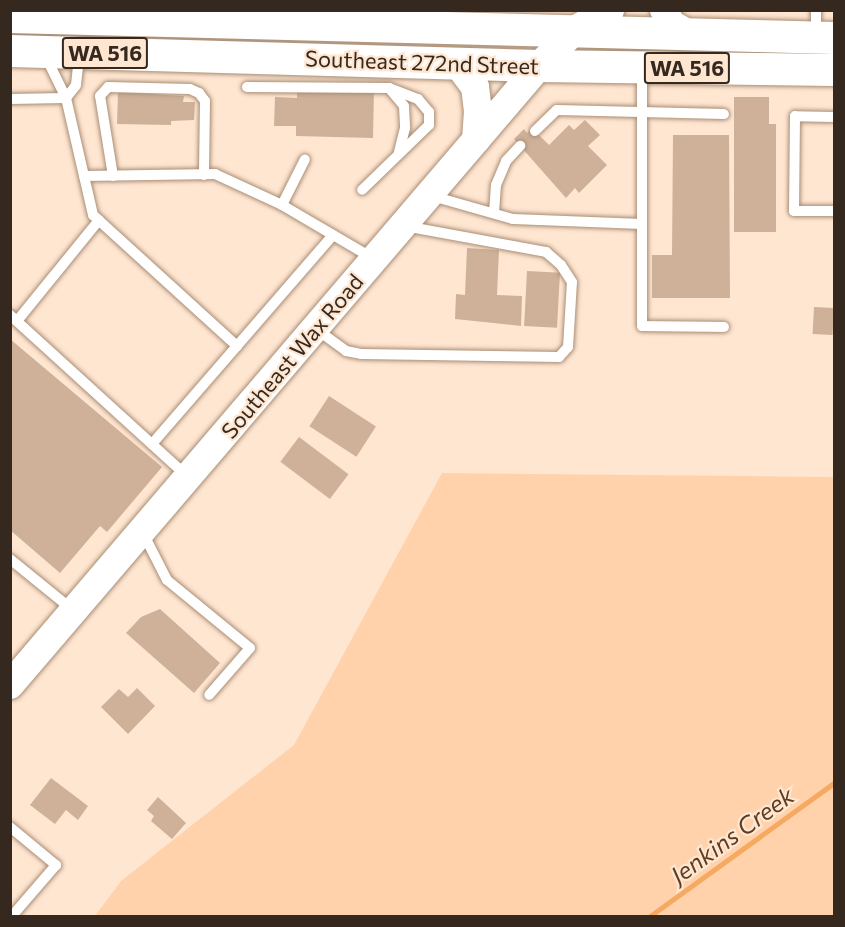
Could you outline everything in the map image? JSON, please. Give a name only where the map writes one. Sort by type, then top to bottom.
[{"type":"main road","name":"Southeast 272nd Street","points":[[10,17],[433,22],[580,20],[687,33],[822,29]]},
{"type":"main road","name":"Southeast 272nd Street","points":[[10,51],[539,66],[834,70]]},
{"type":"street","name":"Southeast Wax Road","points":[[10,685],[539,66],[580,20],[610,10]]},
{"type":"street","points":[[664,10],[671,24],[687,33]]},
{"type":"street","points":[[457,63],[469,75],[477,98],[476,140]]},
{"type":"lane","points":[[43,51],[66,98],[93,215],[237,346]]},
{"type":"lane","points":[[66,98],[76,85],[79,52]]},
{"type":"lane","points":[[642,68],[642,326],[724,327]]},
{"type":"lane","points":[[113,176],[100,96],[108,87],[190,89],[199,93],[205,101],[204,174]]},
{"type":"lane","points":[[247,87],[389,88],[418,99],[429,112],[429,125],[362,190]]},
{"type":"lane","points":[[389,88],[404,106],[405,128],[399,153]]},
{"type":"lane","points":[[10,99],[66,98]]},
{"type":"lane","points":[[535,131],[557,110],[724,114]]},
{"type":"lane","points":[[834,117],[795,116],[794,211],[834,211]]},
{"type":"lane","points":[[494,213],[496,185],[506,161],[520,146]]},
{"type":"lane","points":[[282,205],[304,159]]},
{"type":"lane","points":[[84,176],[204,174],[240,183],[374,259]]},
{"type":"lane","points":[[429,195],[513,219],[642,224]]},
{"type":"lane","points":[[99,220],[14,318],[188,477]]},
{"type":"lane","points":[[315,328],[346,351],[361,354],[560,357],[567,347],[572,282],[561,265],[546,252],[403,226]]},
{"type":"lane","points":[[152,444],[333,235]]},
{"type":"lane","points":[[142,531],[167,580],[250,648],[209,695]]},
{"type":"lane","points":[[10,560],[74,611]]},
{"type":"lane","points":[[10,827],[56,865],[12,916]]},
{"type":"shaded area","points":[[442,473],[834,477],[834,916],[95,916],[121,881],[294,745]]},
{"type":"building","points":[[374,91],[373,138],[296,136],[296,126],[274,126],[275,97],[297,98],[297,92]]},
{"type":"building","points":[[118,92],[184,96],[183,102],[195,102],[194,120],[171,121],[171,125],[117,124]]},
{"type":"building","points":[[734,97],[769,97],[769,124],[776,124],[776,232],[734,232]]},
{"type":"building","points":[[585,120],[600,135],[588,146],[607,165],[579,193],[575,188],[566,198],[514,139],[524,129],[527,133],[532,128],[549,145],[569,125],[574,130]]},
{"type":"building","points":[[673,135],[729,135],[730,298],[652,298],[652,255],[672,255]]},
{"type":"building","points":[[467,248],[499,250],[497,295],[522,296],[521,326],[455,319],[456,294],[465,295]]},
{"type":"building","points":[[527,271],[560,273],[557,328],[524,326]]},
{"type":"building","points":[[814,307],[834,308],[833,335],[813,334]]},
{"type":"building","points":[[10,339],[162,467],[107,532],[100,526],[60,573],[10,530]]},
{"type":"building","points":[[329,396],[376,426],[356,457],[309,426]]},
{"type":"building","points":[[299,437],[349,474],[330,499],[280,462]]},
{"type":"building","points":[[160,609],[220,663],[194,693],[126,633],[141,617]]},
{"type":"building","points":[[137,688],[155,706],[128,734],[101,707],[119,689],[128,697]]},
{"type":"building","points":[[51,778],[88,806],[78,820],[66,810],[55,824],[30,805]]},
{"type":"building","points":[[158,797],[186,823],[172,839],[151,821],[154,816],[147,810]]},
{"type":"waterway","name":"Jenkins Creek","points":[[650,916],[834,783]]}]
